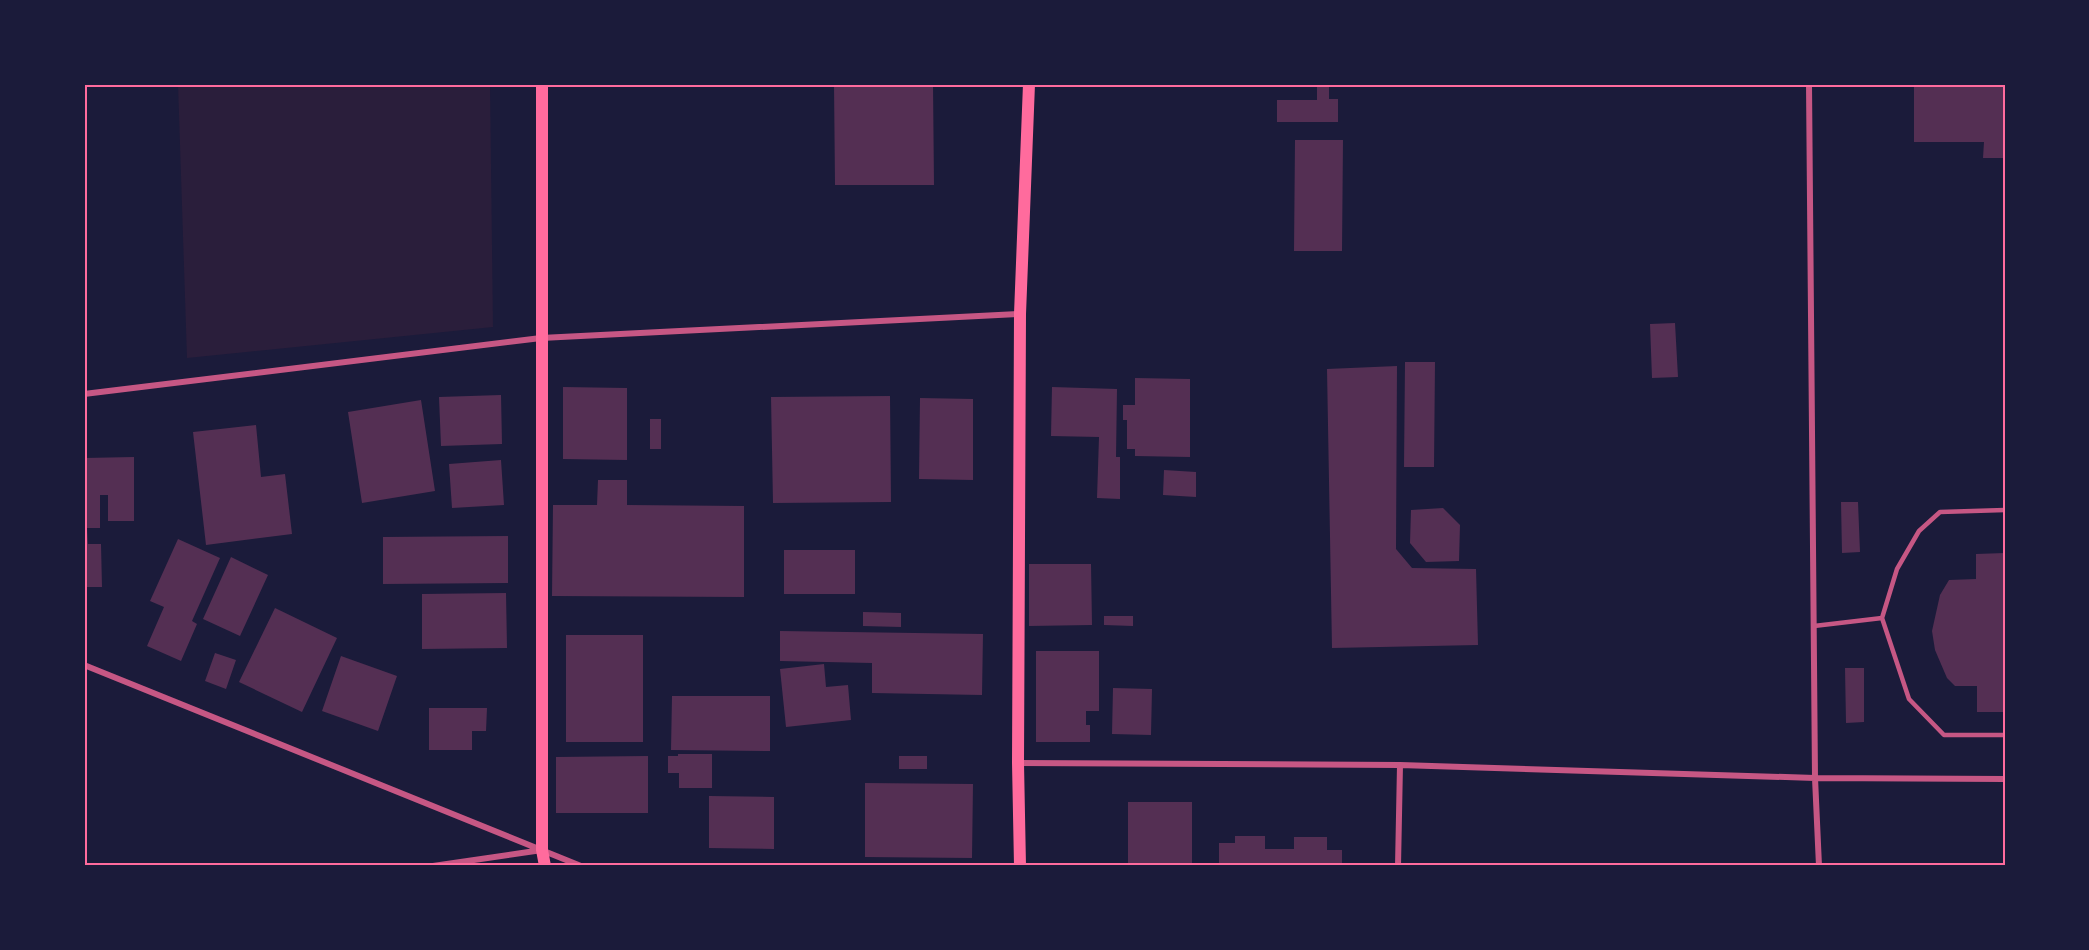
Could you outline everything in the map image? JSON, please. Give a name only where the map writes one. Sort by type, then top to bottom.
[{"type":"main road","points":[[542,84],[542,850],[545,866]]},
{"type":"main road","points":[[1020,866],[1018,763],[1020,314],[1029,84]]},
{"type":"street","points":[[1809,84],[1815,778],[1819,866]]},
{"type":"street","points":[[84,394],[541,338],[1020,314]]},
{"type":"street","points":[[84,665],[581,866]]},
{"type":"street","points":[[1018,763],[1400,765],[1815,778],[2005,779]]},
{"type":"street","points":[[1398,866],[1400,765]]},
{"type":"street","points":[[433,866],[542,850]]},
{"type":"lane","points":[[2005,510],[1940,512],[1919,531],[1897,569],[1882,618],[1909,699],[1944,735],[2005,735]]},
{"type":"lane","points":[[1814,626],[1882,618]]},
{"type":"shaded area","points":[[178,84],[490,84],[493,327],[187,358]]},
{"type":"building","points":[[834,84],[933,84],[934,185],[835,185]]},
{"type":"building","points":[[1317,84],[1329,84],[1329,99],[1338,99],[1338,122],[1277,122],[1277,100],[1317,100]]},
{"type":"building","points":[[1914,84],[2005,84],[2005,158],[1983,158],[1984,142],[1914,142]]},
{"type":"building","points":[[1295,140],[1343,140],[1342,251],[1294,251]]},
{"type":"building","points":[[1675,323],[1678,377],[1652,378],[1650,324]]},
{"type":"building","points":[[1405,362],[1435,362],[1434,467],[1404,467]]},
{"type":"building","points":[[1397,366],[1396,549],[1412,568],[1476,569],[1478,645],[1332,648],[1327,369]]},
{"type":"building","points":[[1135,378],[1190,379],[1190,457],[1135,456],[1135,449],[1127,449],[1127,420],[1123,420],[1123,405],[1135,405]]},
{"type":"building","points":[[563,387],[627,388],[627,460],[563,459]]},
{"type":"building","points":[[1052,387],[1117,389],[1116,457],[1120,457],[1120,499],[1097,498],[1099,437],[1051,436]]},
{"type":"building","points":[[501,395],[502,444],[441,446],[439,397]]},
{"type":"building","points":[[890,396],[891,502],[773,503],[771,397]]},
{"type":"building","points":[[920,398],[973,399],[973,480],[919,479]]},
{"type":"building","points":[[421,400],[435,491],[362,503],[348,412]]},
{"type":"building","points":[[650,419],[661,419],[661,449],[650,449]]},
{"type":"building","points":[[256,425],[261,477],[285,474],[292,534],[206,545],[193,432]]},
{"type":"building","points":[[134,457],[134,521],[108,521],[108,495],[100,495],[100,528],[87,528],[88,544],[101,544],[102,587],[84,587],[84,458]]},
{"type":"building","points":[[501,460],[504,505],[452,508],[449,464]]},
{"type":"building","points":[[1164,470],[1196,472],[1196,497],[1163,495]]},
{"type":"building","points":[[598,480],[627,480],[627,505],[744,506],[744,597],[552,596],[553,505],[597,505]]},
{"type":"building","points":[[1841,502],[1858,502],[1860,552],[1842,553]]},
{"type":"building","points":[[1443,508],[1460,525],[1459,561],[1426,562],[1410,543],[1411,510]]},
{"type":"building","points":[[508,536],[508,583],[383,584],[383,537]]},
{"type":"building","points":[[178,539],[220,558],[192,621],[197,624],[181,661],[147,646],[164,607],[150,601]]},
{"type":"building","points":[[784,550],[855,550],[855,594],[784,594]]},
{"type":"building","points":[[2005,553],[2005,712],[1977,712],[1977,686],[1955,686],[1947,678],[1935,650],[1932,631],[1940,595],[1949,580],[1976,579],[1976,554]]},
{"type":"building","points":[[231,557],[268,575],[240,636],[203,619]]},
{"type":"building","points":[[1029,564],[1091,564],[1092,625],[1029,626]]},
{"type":"building","points":[[506,593],[507,648],[422,649],[422,594]]},
{"type":"building","points":[[275,608],[337,638],[302,712],[239,682]]},
{"type":"building","points":[[863,612],[901,613],[901,627],[863,626]]},
{"type":"building","points":[[1104,616],[1133,616],[1133,626],[1104,625]]},
{"type":"building","points":[[780,631],[983,634],[982,695],[872,693],[872,663],[780,661]]},
{"type":"building","points":[[566,635],[643,635],[643,742],[566,742]]},
{"type":"building","points":[[1036,651],[1099,651],[1099,711],[1086,711],[1086,725],[1090,725],[1090,742],[1036,742]]},
{"type":"building","points":[[215,653],[236,660],[226,689],[205,681]]},
{"type":"building","points":[[341,656],[397,676],[378,731],[322,711]]},
{"type":"building","points":[[824,664],[826,687],[848,685],[851,720],[786,727],[780,669]]},
{"type":"building","points":[[1845,668],[1864,668],[1864,722],[1846,723]]},
{"type":"building","points":[[1113,688],[1152,689],[1151,735],[1112,734]]},
{"type":"building","points":[[672,696],[770,696],[770,751],[671,750]]},
{"type":"building","points":[[429,708],[487,708],[486,731],[472,731],[472,750],[429,750]]},
{"type":"building","points":[[678,754],[712,754],[712,788],[679,788],[679,773],[668,773],[668,756],[678,756]]},
{"type":"building","points":[[648,756],[648,813],[556,813],[556,757]]},
{"type":"building","points":[[899,756],[927,756],[927,769],[899,769]]},
{"type":"building","points":[[865,783],[973,784],[972,858],[865,857]]},
{"type":"building","points":[[709,796],[774,797],[774,849],[709,848]]},
{"type":"building","points":[[1128,802],[1192,802],[1192,866],[1128,866]]},
{"type":"building","points":[[1235,836],[1265,836],[1265,849],[1294,849],[1294,837],[1327,837],[1327,850],[1342,850],[1342,866],[1219,866],[1219,843],[1235,843]]}]
